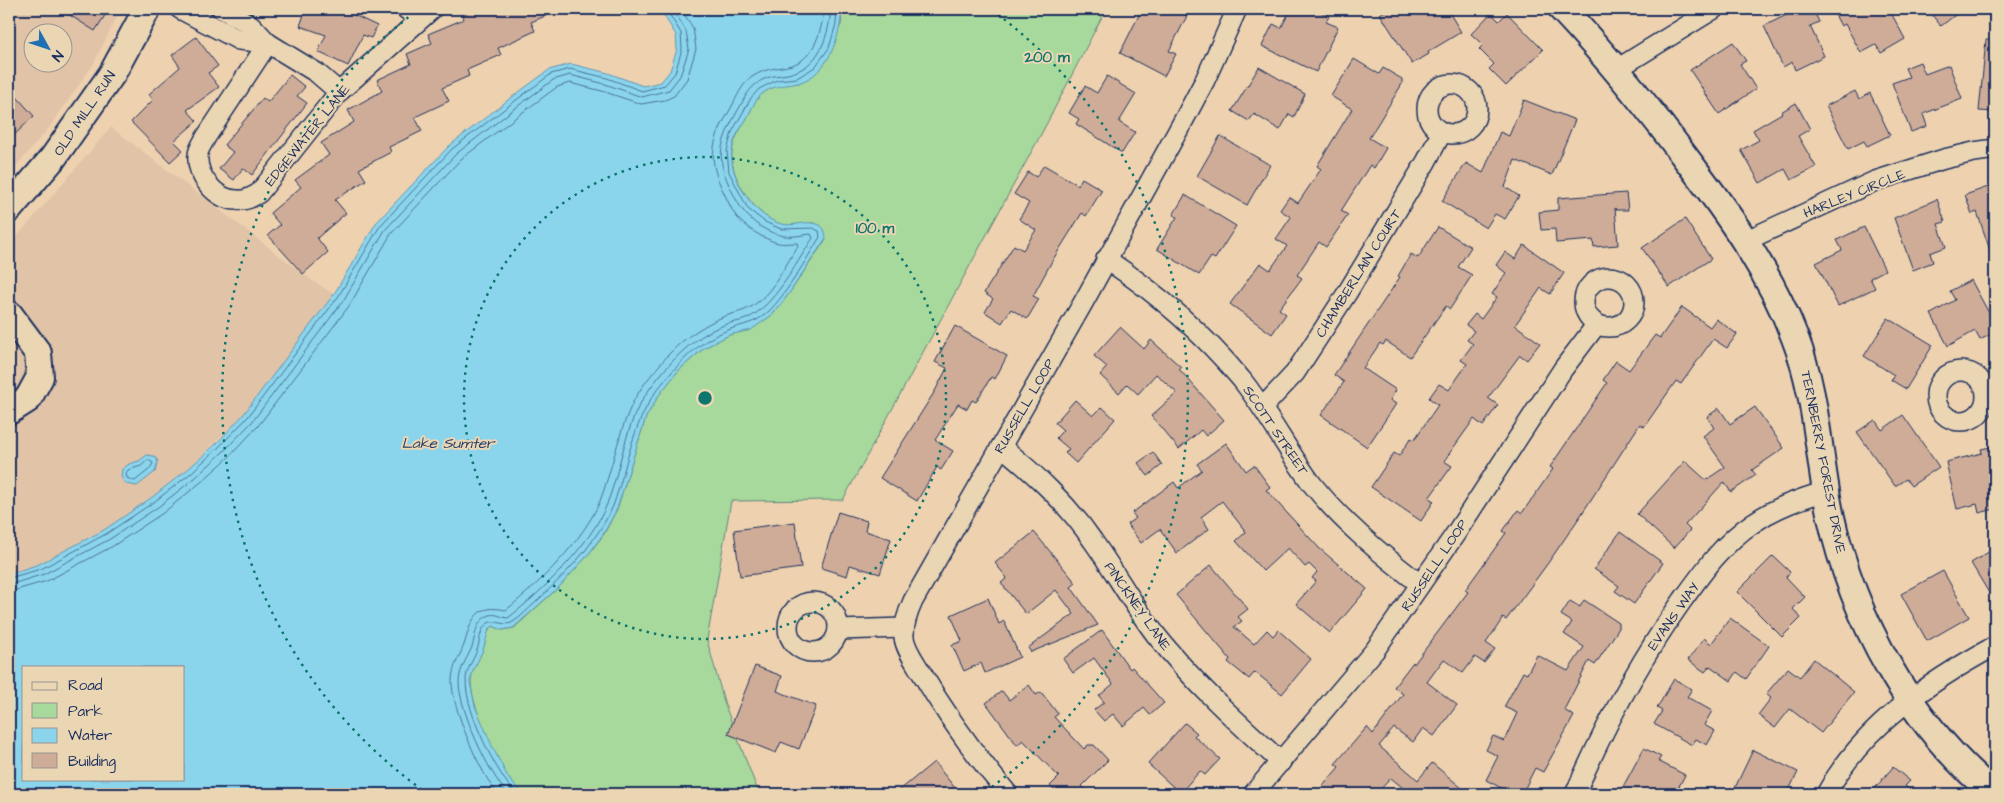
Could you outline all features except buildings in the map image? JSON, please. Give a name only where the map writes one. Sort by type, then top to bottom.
[{"type":"street","name":"OLD MILL RUN","points":[[9,209],[53,158],[112,74],[147,9]]},
{"type":"street","points":[[180,9],[209,15],[239,40],[268,42]]},
{"type":"street","points":[[222,9],[251,25],[268,42],[318,73],[339,92]]},
{"type":"street","name":"RUSSELL LOOP","points":[[904,628],[913,600],[1190,109],[1237,9]]},
{"type":"street","name":"TERNBERRY FOREST DRIVE","points":[[1562,9],[1617,69],[1681,150],[1745,241],[1780,301],[1807,372],[1815,408],[1826,491],[1841,556],[1873,635],[1911,700],[1927,723],[1952,752],[1995,794]]},
{"type":"street","points":[[1617,69],[1714,9]]},
{"type":"street","name":"EDGEWATER LANE","points":[[268,42],[206,137],[198,154],[199,169],[205,182],[223,197],[236,201],[248,200],[260,193],[339,92],[419,12]]},
{"type":"street","name":"CHAMBERLAIN COURT","points":[[1263,407],[1294,373],[1320,335],[1426,162],[1442,132]]},
{"type":"street","name":"HARLEY CIRCLE","points":[[1745,241],[1875,181],[1944,159],[1995,149]]},
{"type":"street","name":"SCOTT STREET","points":[[1106,260],[1164,301],[1216,351],[1263,407],[1312,484],[1356,531],[1420,584]]},
{"type":"street","points":[[9,314],[38,353],[40,377],[28,399],[9,411]]},
{"type":"street","name":"RUSSELL LOOP","points":[[1253,794],[1375,650],[1456,534],[1563,369],[1597,324]]},
{"type":"street","name":"PINCKNEY LANE","points":[[1001,446],[1048,487],[1081,524],[1133,604],[1180,665],[1281,762]]},
{"type":"street","name":"EVANS WAY","points":[[1575,794],[1612,714],[1630,682],[1658,635],[1714,557],[1732,539],[1777,508],[1826,491]]},
{"type":"street","points":[[838,630],[904,628],[904,639],[909,651],[931,689],[969,746],[1008,794]]},
{"type":"street","points":[[1826,794],[1860,747],[1877,729],[1945,674],[1995,646]]},
{"type":"shaded area","points":[[9,9],[121,9],[93,65],[48,129],[9,175]]},
{"type":"shaded area","points":[[111,127],[313,281],[334,294],[243,415],[188,469],[151,498],[104,530],[39,564],[9,574],[9,246]]},
{"type":"green space","points":[[842,9],[1106,9],[1046,125],[843,500],[731,501],[707,640],[725,705],[759,794],[523,794],[510,780],[498,760],[479,718],[472,691],[472,672],[483,649],[487,633],[493,626],[502,630],[514,628],[559,587],[604,534],[617,509],[646,417],[659,395],[678,371],[704,348],[729,335],[751,329],[772,315],[826,239],[814,223],[783,225],[773,221],[754,206],[746,196],[735,172],[732,151],[736,137],[758,98],[771,88],[799,83],[841,25]]},
{"type":"water","name":"Lake Sumter","points":[[660,9],[842,9],[839,31],[825,63],[818,72],[809,78],[798,83],[775,87],[762,94],[737,134],[732,151],[734,173],[754,206],[772,220],[782,224],[817,224],[824,229],[826,238],[788,295],[772,315],[751,330],[729,335],[704,348],[678,371],[659,395],[646,417],[617,509],[604,533],[588,555],[559,587],[513,628],[502,630],[493,626],[489,629],[470,682],[475,706],[493,748],[509,779],[523,794],[9,794],[9,574],[39,564],[104,530],[151,498],[216,444],[243,415],[334,294],[376,223],[449,146],[549,70],[571,64],[608,73],[643,86],[661,82],[670,71],[677,49],[676,35]]},
{"type":"water","points":[[147,455],[154,456],[158,461],[155,472],[137,486],[126,484],[121,477],[122,469]]}]
